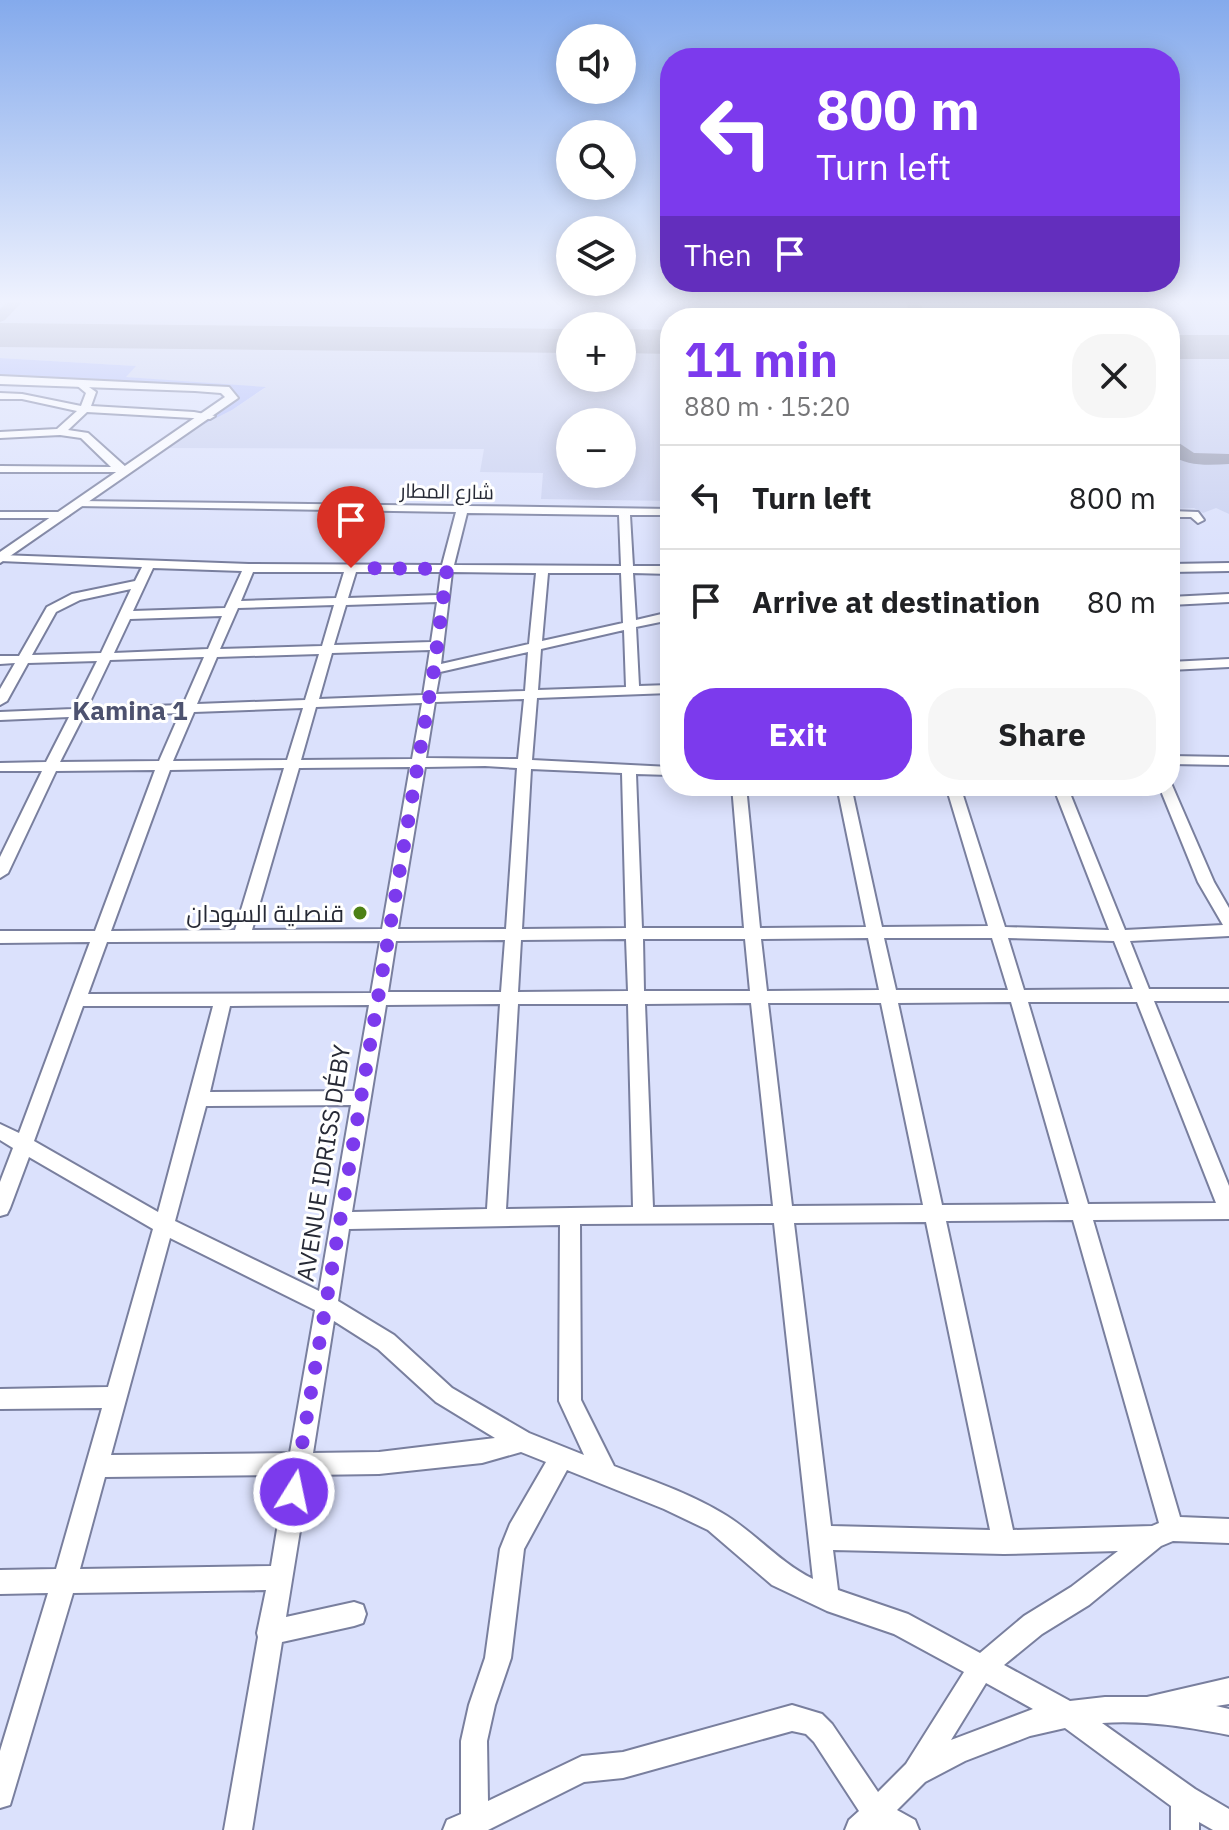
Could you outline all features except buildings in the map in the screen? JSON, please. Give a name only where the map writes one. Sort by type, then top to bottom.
[{"type":"main road","points":[[0,558],[124,470],[232,399],[230,392],[198,387]]},
{"type":"street","points":[[60,432],[85,409],[91,392],[85,387]]},
{"type":"street","points":[[0,396],[85,409],[142,409],[210,416]]},
{"type":"street","points":[[0,435],[60,432],[84,435],[124,470]]},
{"type":"street","points":[[0,469],[124,470]]},
{"type":"street","name":"شارع المطار","points":[[83,502],[660,510]]},
{"type":"street","name":"شارع المطار","points":[[461,507],[660,510]]},
{"type":"street","name":"AVENUE IDRISS DÉBY","points":[[238,1830],[359,1098],[434,669],[447,569],[461,507]]},
{"type":"street","points":[[624,512],[633,690]]},
{"type":"street","points":[[0,515],[63,515]]},
{"type":"street","points":[[1180,516],[1196,517]]},
{"type":"street","points":[[0,558],[249,568],[660,570]]},
{"type":"street","points":[[0,873],[149,564]]},
{"type":"street","points":[[1180,568],[1229,567]]},
{"type":"street","points":[[0,1208],[165,763],[249,568]]},
{"type":"street","points":[[242,935],[351,568]]},
{"type":"street","points":[[496,1219],[524,763],[542,569]]},
{"type":"street","points":[[0,701],[51,610],[76,597],[140,584]]},
{"type":"street","points":[[125,615],[340,601],[443,598]]},
{"type":"street","points":[[1180,600],[1229,598]]},
{"type":"street","points":[[434,669],[660,618]]},
{"type":"street","points":[[0,660],[435,646]]},
{"type":"street","points":[[1180,665],[1229,663]]},
{"type":"street","points":[[0,716],[660,689]]},
{"type":"street","points":[[1180,760],[1229,761]]},
{"type":"street","points":[[0,767],[165,763],[524,763],[660,770]]},
{"type":"street","points":[[629,767],[643,1217]]},
{"type":"street","points":[[740,796],[759,999],[827,1599]]},
{"type":"street","points":[[846,796],[1004,1542]]},
{"type":"street","points":[[956,796],[1080,1213],[1162,1534]]},
{"type":"street","points":[[340,1221],[1229,1210],[1064,796]]},
{"type":"street","points":[[1170,796],[1206,882],[1229,922]]},
{"type":"street","points":[[0,937],[998,932],[1118,936],[1229,930]]},
{"type":"street","points":[[79,1000],[376,1001],[508,997],[890,999],[1229,995]]},
{"type":"street","points":[[0,1795],[65,1579],[199,1099],[223,999]]},
{"type":"street","points":[[199,1099],[359,1098]]},
{"type":"street","points":[[0,1131],[164,1225],[326,1305],[386,1342],[444,1395],[521,1441],[605,1473],[716,1522],[781,1576],[827,1599],[899,1623],[1067,1713],[1185,1799],[1229,1824]]},
{"type":"street","points":[[570,1216],[570,1401],[605,1473]]},
{"type":"street","points":[[0,1399],[114,1397]]},
{"type":"street","points":[[96,1466],[394,1461],[482,1452],[521,1441]]},
{"type":"street","points":[[469,1827],[474,1741],[498,1658],[512,1549],[518,1532],[562,1456]]},
{"type":"street","points":[[822,1538],[1004,1542],[1229,1531]]},
{"type":"street","points":[[868,1822],[915,1773],[981,1668],[1033,1625],[1080,1596],[1162,1534]]},
{"type":"street","points":[[0,1582],[279,1578]]},
{"type":"street","points":[[269,1633],[354,1614]]},
{"type":"street","points":[[1148,1708],[1229,1691]]},
{"type":"street","points":[[915,1773],[956,1750],[1006,1728],[1067,1713],[1113,1707],[1148,1708],[1229,1722]]},
{"type":"street","points":[[469,1827],[582,1769],[623,1765],[792,1718],[813,1723],[823,1733],[868,1822]]},
{"type":"street","points":[[1185,1799],[1185,1830]]},
{"type":"street","points":[[868,1822],[905,1830]]},
{"type":"shaded area","points":[[183,387],[265,387],[232,410],[157,448],[231,394],[214,389]]},
{"type":"shaded area","points":[[257,387],[556,387],[556,392],[636,392],[636,387],[660,387],[660,501],[541,499],[543,473],[480,472],[484,449],[157,448],[232,410],[265,388]]},
{"type":"shaded area","points":[[1180,387],[1229,387],[1229,514],[1216,508],[1203,513],[1194,508],[1180,509]]},
{"type":"taxiway","points":[[1180,453],[1204,459],[1229,459]]},
{"type":"place","name":"قنصلية السودان","points":[[360,913]]},
{"type":"district","name":"Kamina 1","points":[[130,710]]},
{"type":"route","points":[[294,1492],[434,669],[447,569],[351,568]]}]
